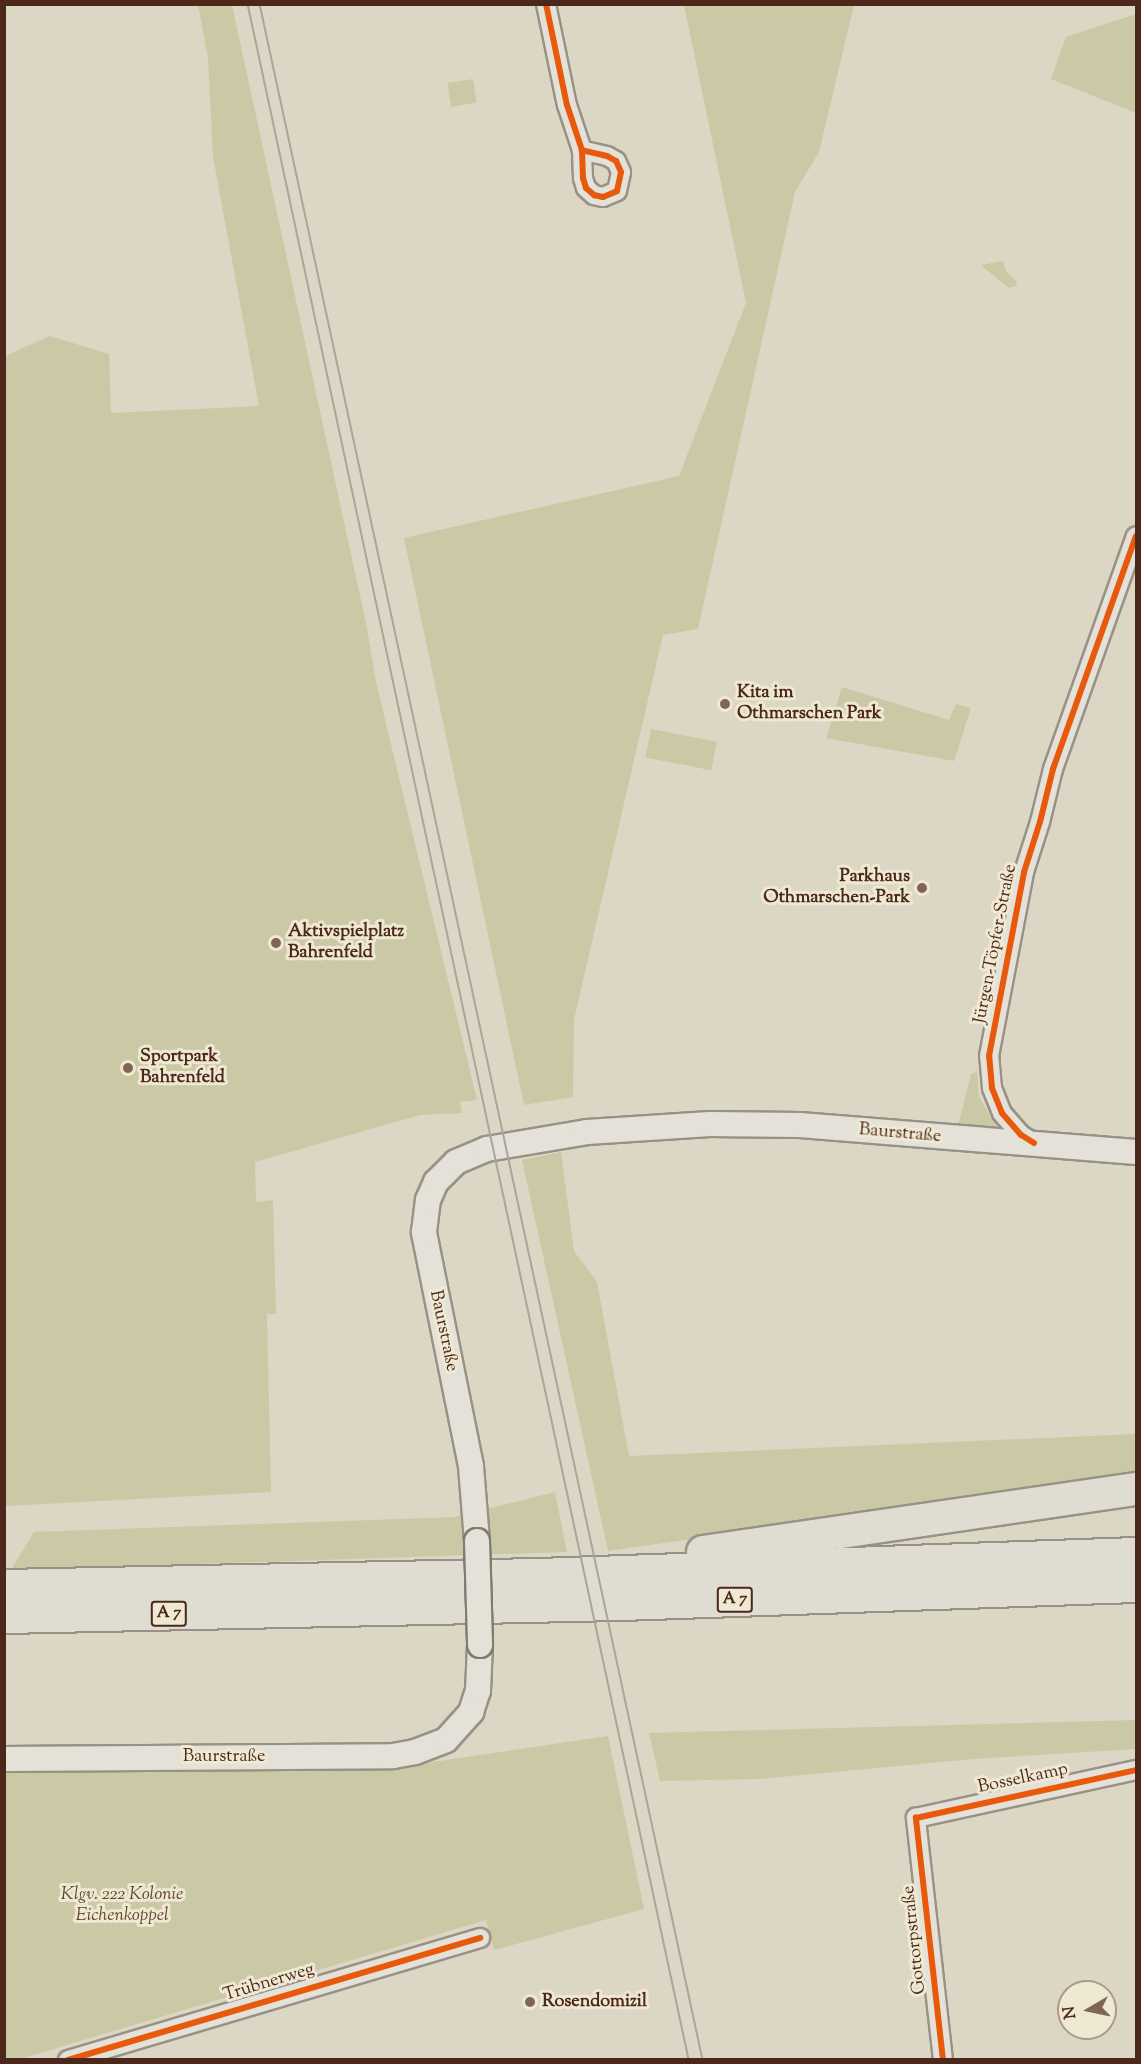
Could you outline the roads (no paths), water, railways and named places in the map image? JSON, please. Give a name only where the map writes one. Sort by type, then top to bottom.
[{"type":"highway","points":[[539,1575],[1137,1489]]},
{"type":"highway","name":"A 7","points":[[4,1586],[539,1575],[1137,1554]]},
{"type":"highway","name":"A 7","points":[[4,1617],[530,1606],[1137,1586]]},
{"type":"main road","name":"Baurstraße","points":[[4,1759],[393,1756],[415,1752],[446,1740],[471,1712],[478,1691],[480,1645],[477,1541],[471,1466],[424,1232],[428,1200],[436,1182],[456,1162],[487,1149],[587,1132],[710,1124],[800,1125],[934,1138],[1034,1143],[1137,1152]]},
{"type":"street","points":[[546,4],[567,105],[582,150]]},
{"type":"street","name":"Jürgen-Töpfer-Straße","points":[[1034,1143],[1021,1135],[1002,1113],[992,1088],[989,1056],[1024,872],[1040,822],[1053,769],[1137,536]]},
{"type":"street","name":"Bosselkamp","points":[[916,1818],[1137,1770]]},
{"type":"street","name":"Gottorpstraße","points":[[916,1818],[943,2060]]},
{"type":"street","name":"Trübnerweg","points":[[68,2060],[480,1938]]},
{"type":"tram line","points":[[248,4],[689,2060]]},
{"type":"tram line","points":[[260,4],[703,2060]]},
{"type":"place","name":"Kita im Othmarschen Park","points":[[725,704]]},
{"type":"place","name":"Parkhaus Othmarschen-Park","points":[[922,888]]},
{"type":"place","name":"Aktivspielplatz Bahrenfeld","points":[[276,943]]},
{"type":"place","name":"Sportpark Bahrenfeld","points":[[128,1068]]},
{"type":"place","name":"Rosendomizil","points":[[530,2002]]},
{"type":"park label","name":"Klgv. 222 Kolonie Eichenkoppel","points":[[122,1906]]}]
